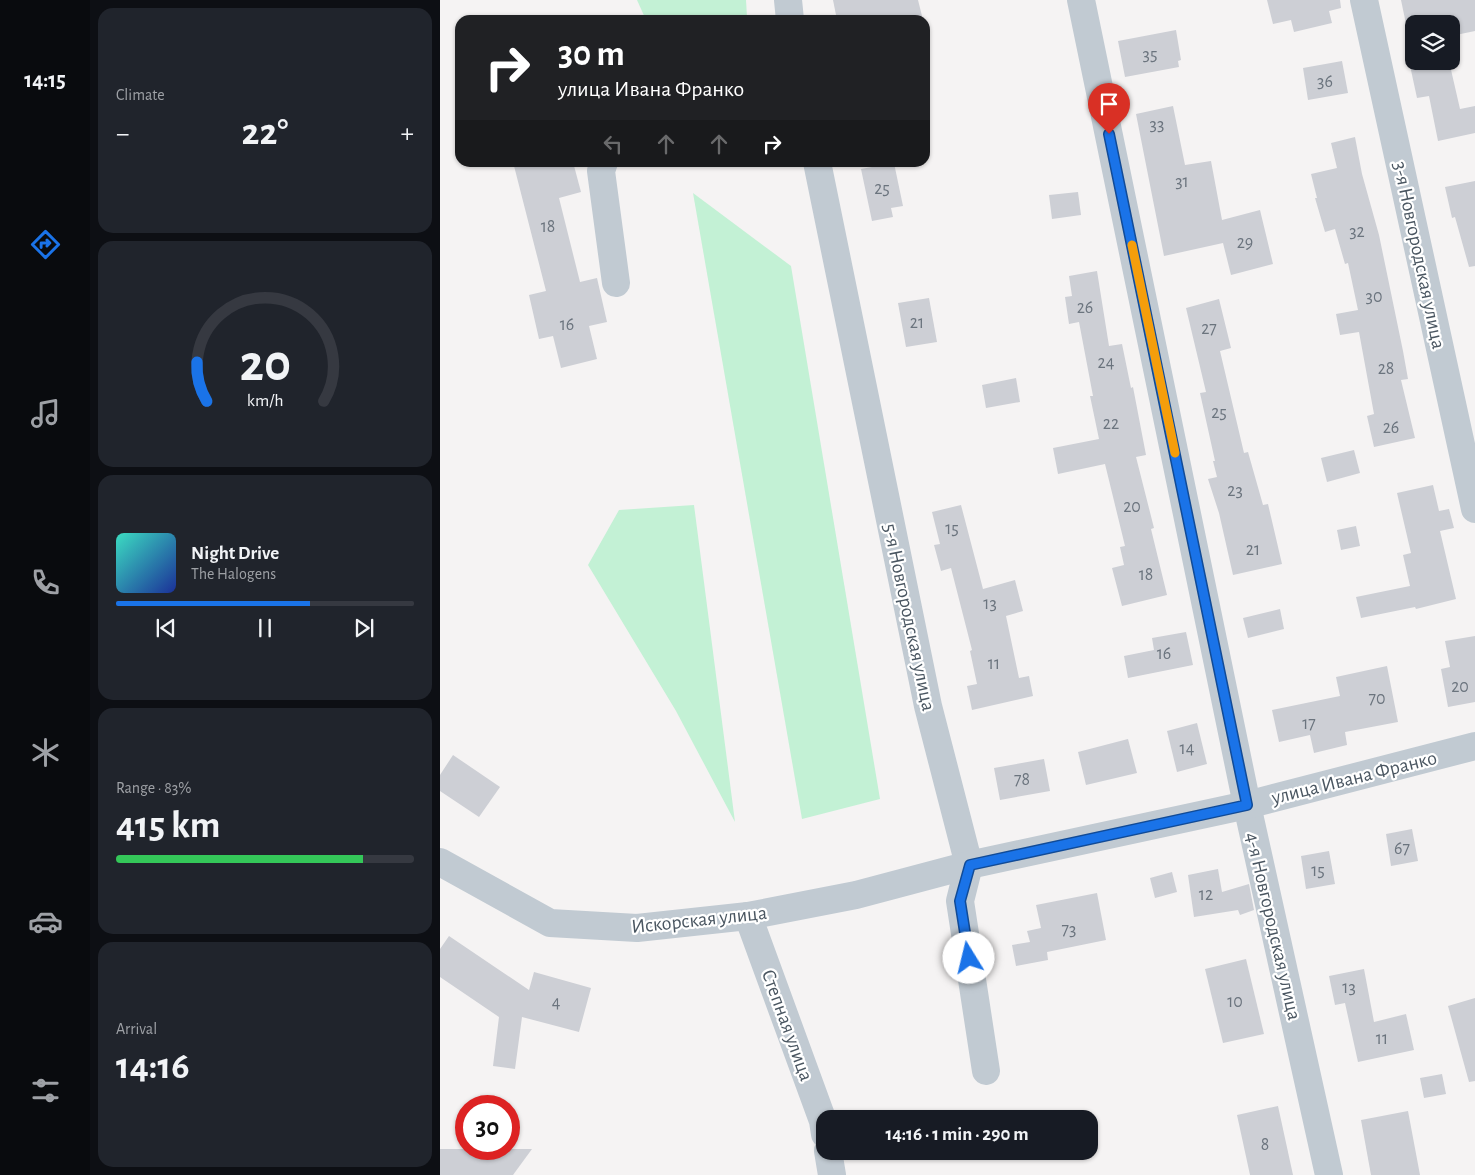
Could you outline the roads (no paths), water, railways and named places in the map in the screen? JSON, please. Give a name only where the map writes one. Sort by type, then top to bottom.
[{"type":"street","points":[[788,0],[790,15]]},
{"type":"street","name":"4-я Новгородская улица","points":[[1082,0],[1247,805],[1329,1175]]},
{"type":"street","name":"3-я Новгородская улица","points":[[1364,0],[1475,509]]},
{"type":"street","points":[[602,167],[601,171],[616,283]]},
{"type":"street","name":"5-я Новгородская улица","points":[[818,167],[928,706],[970,865]]},
{"type":"street","name":"улица Ивана Франко","points":[[970,865],[1247,805],[1475,746]]},
{"type":"street","name":"Искорская улица","points":[[440,862],[550,923],[637,928],[748,916],[856,895],[970,865]]},
{"type":"street","points":[[970,865],[960,901],[986,1071]]},
{"type":"street","name":"Степная улица","points":[[748,916],[819,1110]]},
{"type":"street","points":[[830,1160],[832,1175]]}]
